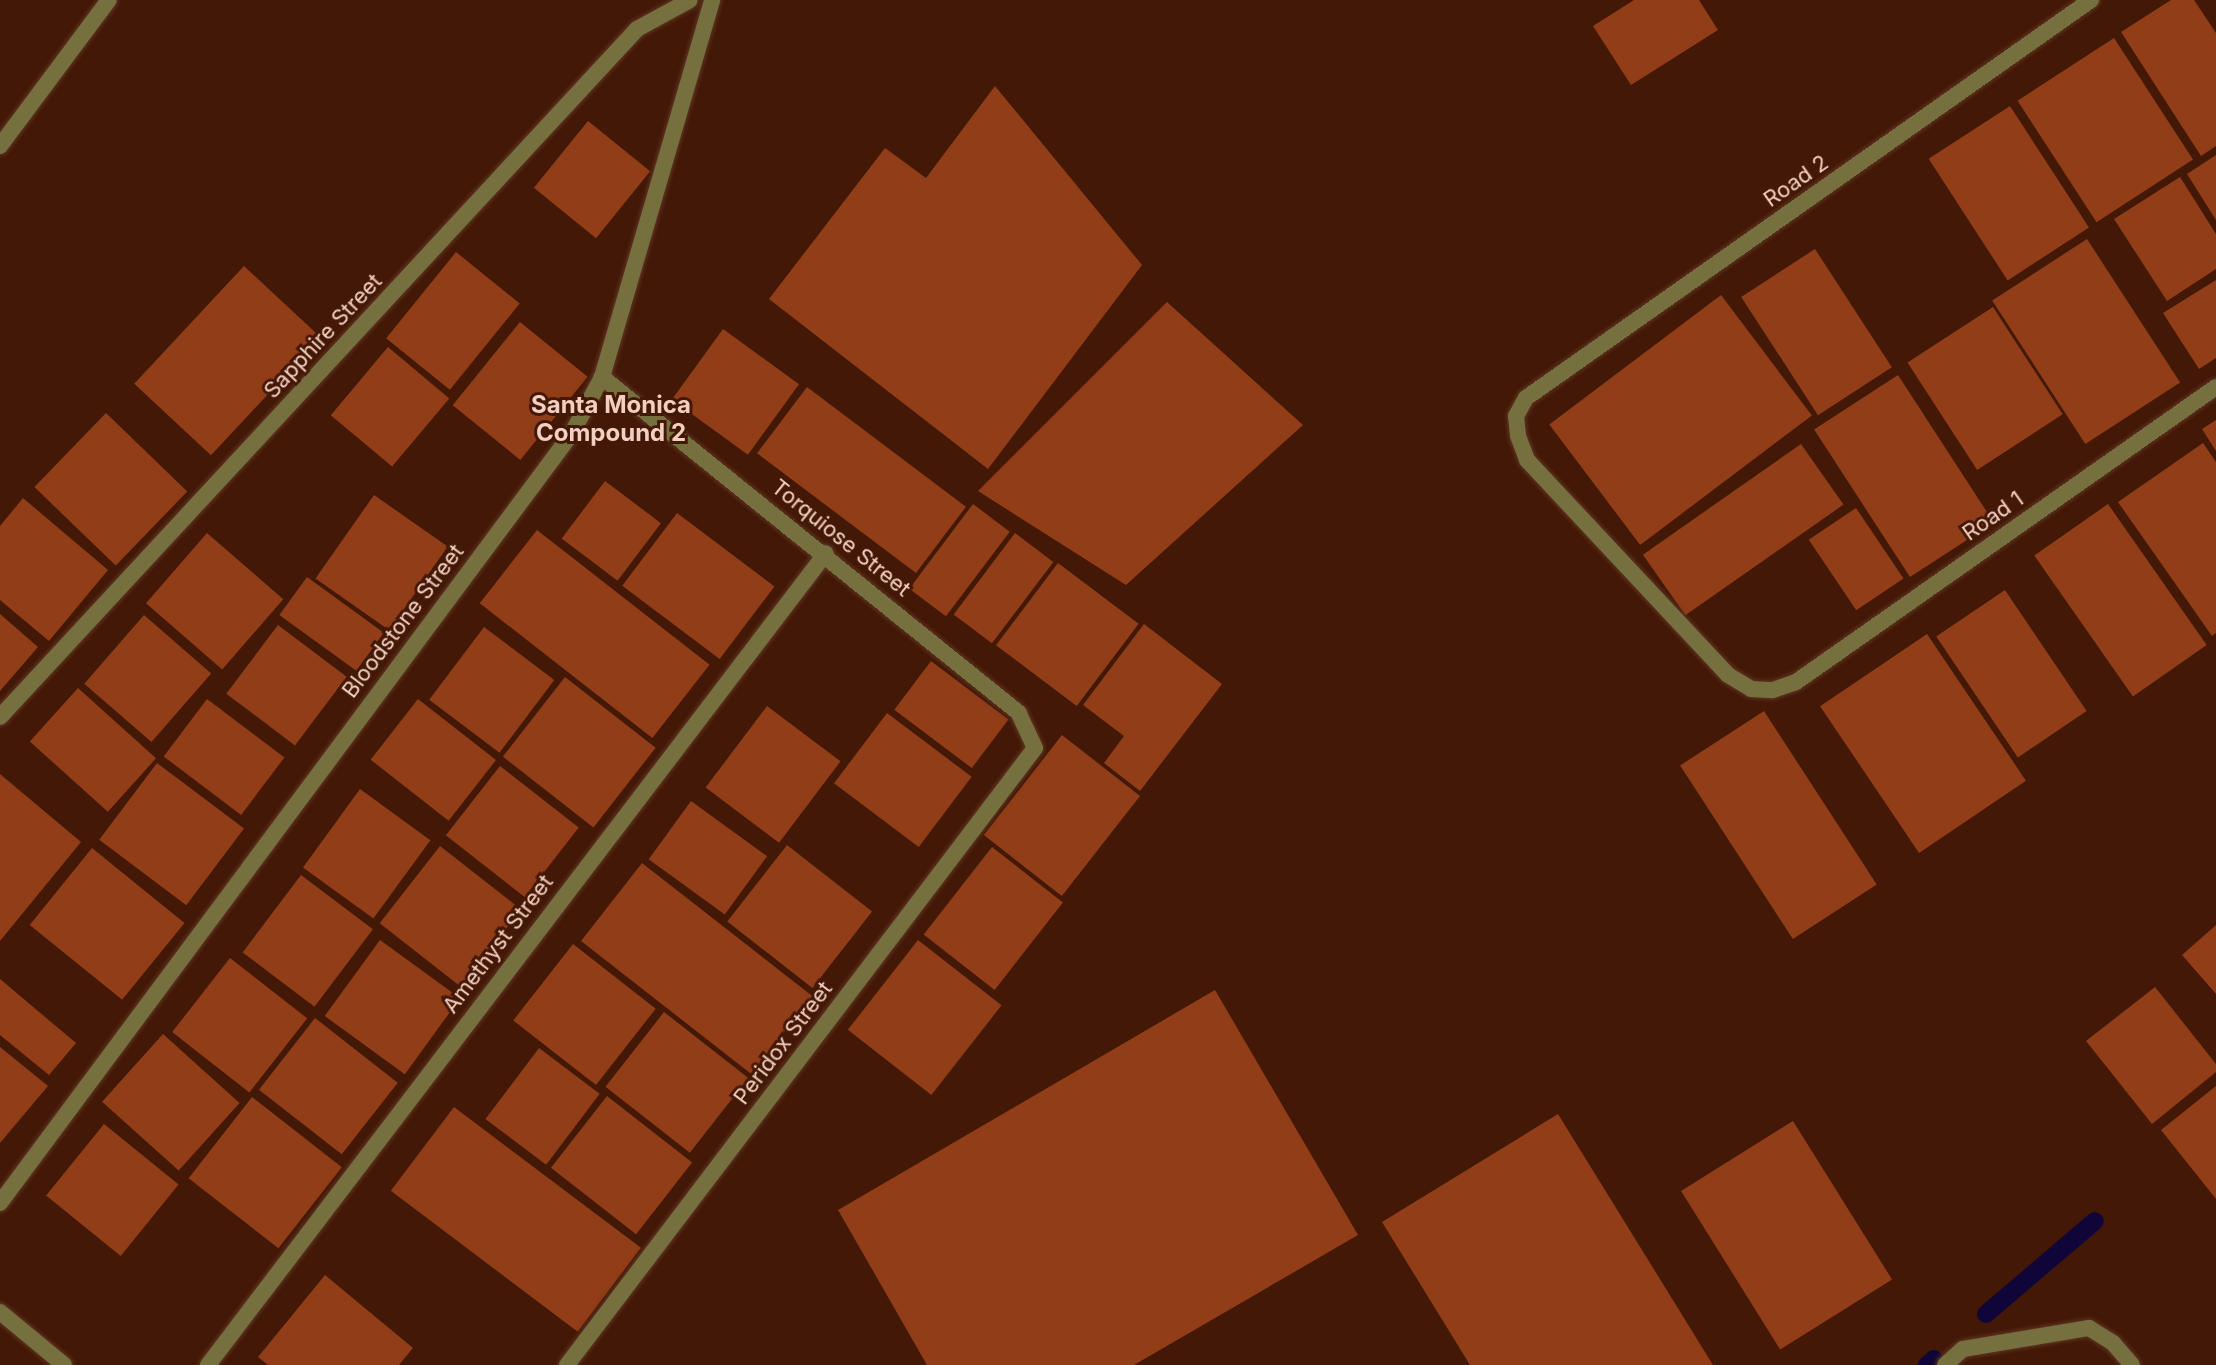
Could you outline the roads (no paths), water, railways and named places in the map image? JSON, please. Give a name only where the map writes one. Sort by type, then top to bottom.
[{"type":"street","points":[[0,146],[109,0]]},
{"type":"street","name":"Sapphire Street","points":[[0,717],[637,29],[690,0]]},
{"type":"street","name":"Bloodstone Street","points":[[0,1203],[572,433],[602,377],[712,0]]},
{"type":"street","name":"Road 2","points":[[1796,682],[1773,690],[1751,689],[1728,675],[1527,460],[1516,416],[1526,398],[2091,0]]},
{"type":"street","name":"Torquiose Street","points":[[602,377],[826,553],[1019,713],[1035,748]]},
{"type":"street","name":"Road 1","points":[[1796,682],[2216,387]]},
{"type":"street","name":"Amethyst Street","points":[[208,1365],[826,553]]},
{"type":"street","name":"Peridox Street","points":[[567,1365],[1035,748]]},
{"type":"street","points":[[0,1312],[64,1365]]},
{"type":"street","points":[[1945,1365],[1963,1349],[2089,1328],[2113,1343],[2132,1365]]},
{"type":"waterway","points":[[1986,1314],[2095,1221]]},
{"type":"waterway","points":[[1927,1365],[1934,1359]]},
{"type":"district","name":"Santa Monica Compound 2","points":[[611,419]]}]
